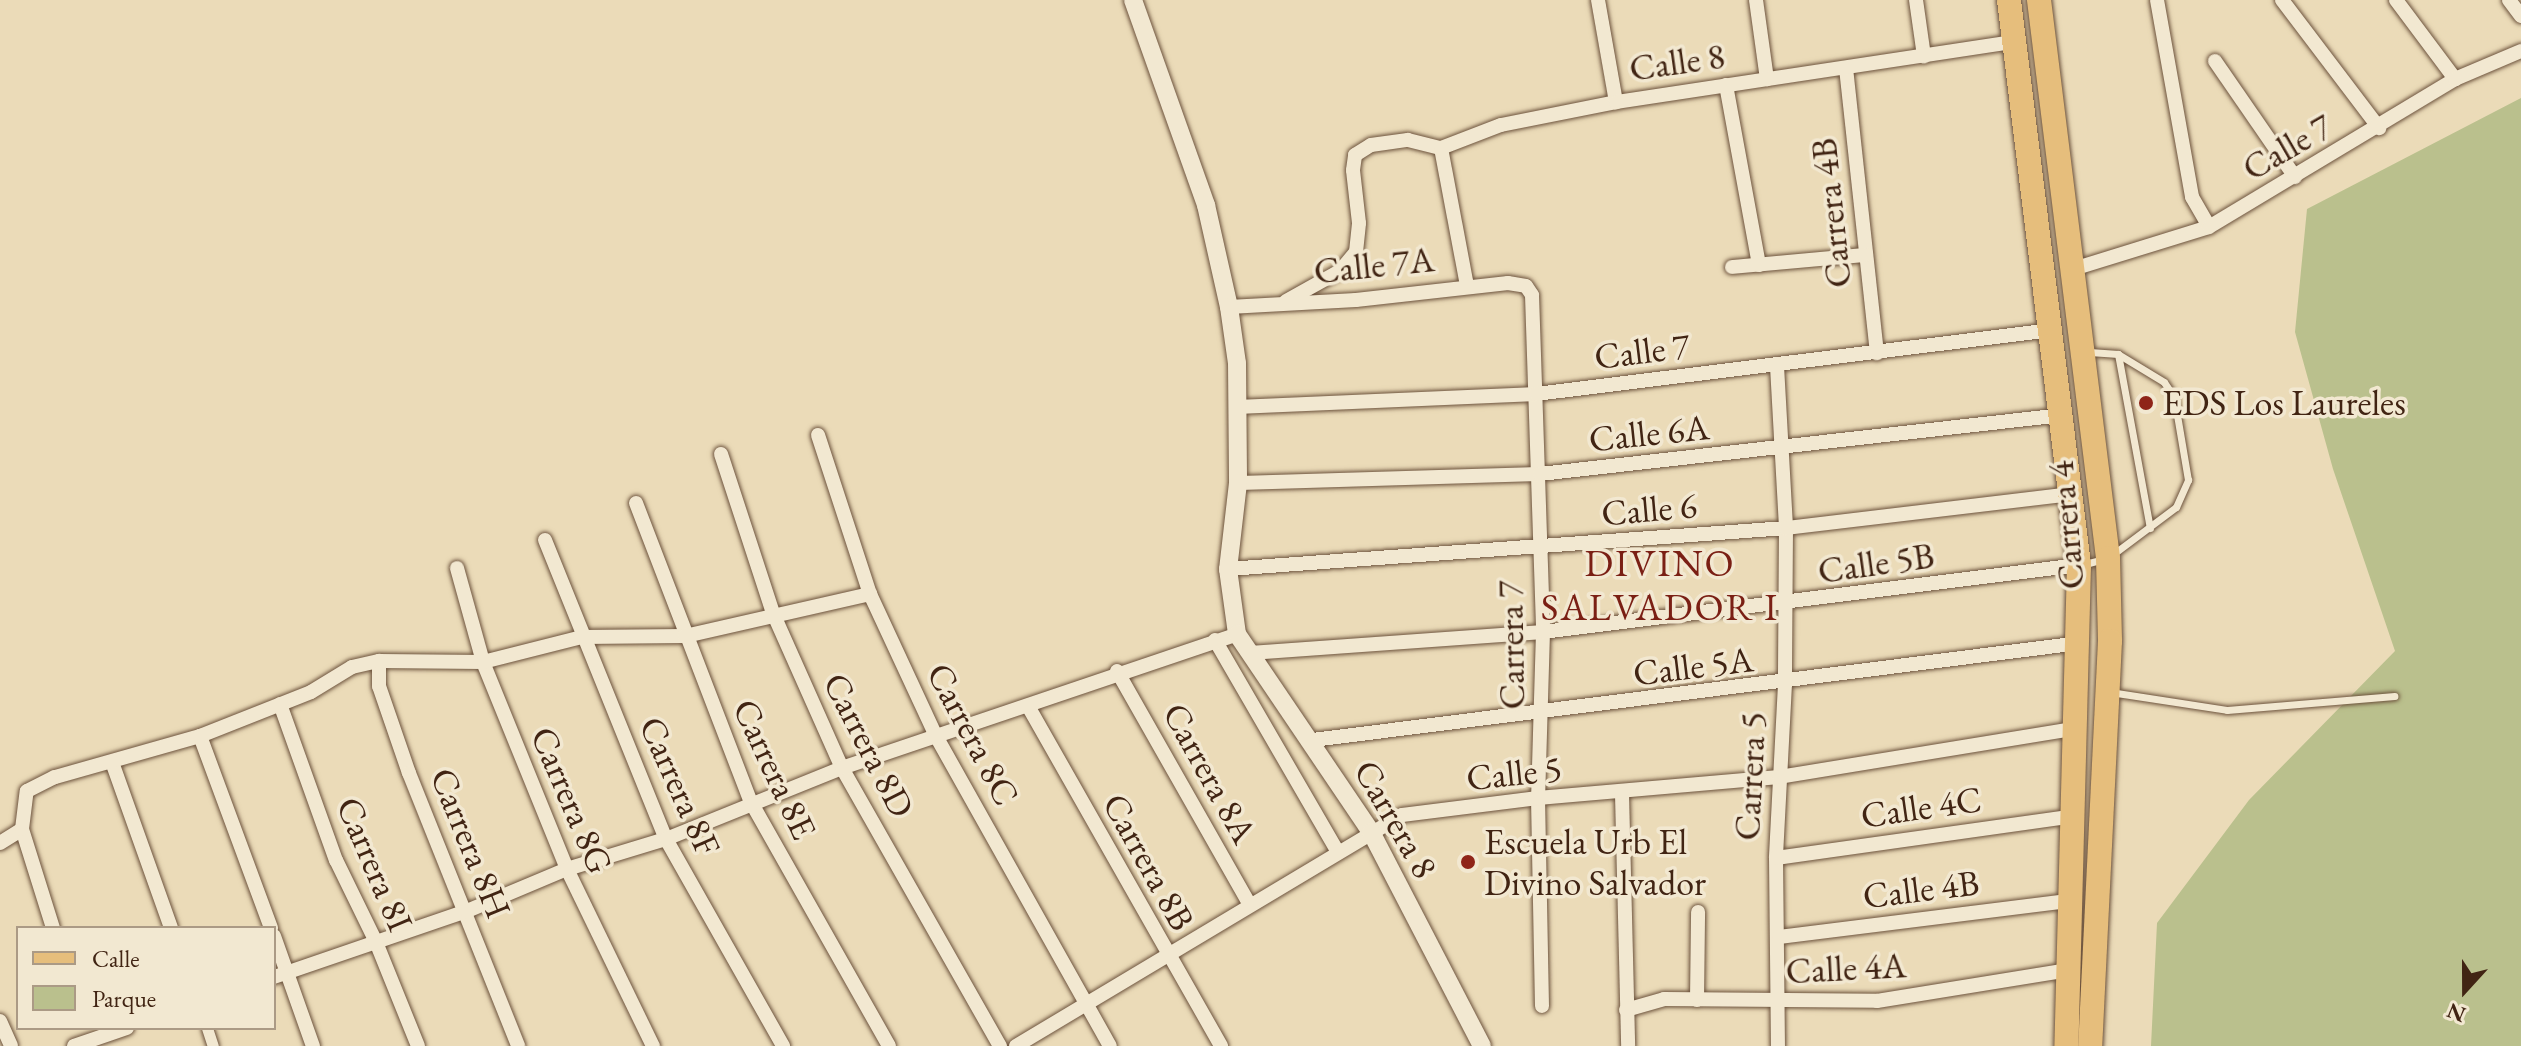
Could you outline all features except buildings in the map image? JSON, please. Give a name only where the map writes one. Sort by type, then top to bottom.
[{"type":"main road","name":"Carrera 4","points":[[2009,0],[2073,494],[2079,565],[2080,643],[2066,1046]]},
{"type":"main road","name":"Carrera 4","points":[[2039,0],[2108,558],[2108,692],[2090,1046]]},
{"type":"street","points":[[281,974],[467,911],[567,869],[666,839],[751,802],[842,768],[1028,706],[1117,671],[1237,634],[1228,569],[1238,483],[1238,407],[1229,307],[1206,205],[1133,0]]},
{"type":"street","points":[[1598,0],[1616,102]]},
{"type":"street","points":[[1756,0],[1767,79]]},
{"type":"street","points":[[1916,0],[1924,56]]},
{"type":"street","points":[[2157,0],[2185,169],[2192,197],[2209,227]]},
{"type":"street","points":[[2282,0],[2379,128]]},
{"type":"street","points":[[2396,0],[2455,79]]},
{"type":"street","points":[[2509,0],[2521,16]]},
{"type":"street","name":"Calle 8","points":[[1441,148],[1501,125],[1616,102],[2015,42]]},
{"type":"street","name":"Calle 7","points":[[2073,269],[2209,227],[2379,128],[2455,79],[2521,51]]},
{"type":"street","points":[[2215,61],[2295,177]]},
{"type":"street","name":"Carrera 4B","points":[[1846,68],[1877,353]]},
{"type":"street","points":[[1726,85],[1759,265]]},
{"type":"street","points":[[1281,304],[1340,271],[1356,252],[1355,155],[1371,145],[1408,140],[1441,148],[1467,286]]},
{"type":"street","points":[[1732,267],[1865,255]]},
{"type":"street","name":"Calle 7A","points":[[1229,307],[1467,286],[1526,286]]},
{"type":"street","name":"Carrera 7","points":[[1526,286],[1532,295],[1540,474],[1539,548],[1543,632],[1538,798],[1542,1006]]},
{"type":"street","name":"Calle 7","points":[[1238,407],[1536,394],[2052,330]]},
{"type":"street","name":"Carrera 5","points":[[1777,366],[1786,528],[1785,684],[1776,858],[1778,1046]]},
{"type":"street","name":"Calle 6A","points":[[1238,483],[1540,474],[1782,450],[2063,415]]},
{"type":"street","name":"Carrera 8C","points":[[818,435],[870,594],[936,736],[1110,1046]]},
{"type":"street","name":"Carrera 8D","points":[[721,454],[773,613],[842,768],[1000,1046]]},
{"type":"street","name":"Calle 6","points":[[1228,569],[1786,528],[2073,494]]},
{"type":"street","name":"Carrera 8E","points":[[636,503],[751,802],[889,1046]]},
{"type":"street","name":"Carrera 8F","points":[[545,540],[666,839],[783,1046]]},
{"type":"street","name":"Calle 5B","points":[[1250,653],[1543,632],[1784,605],[2079,565]]},
{"type":"street","name":"Carrera 8G","points":[[457,568],[483,662],[567,869],[647,1045]]},
{"type":"street","points":[[52,926],[22,829],[27,791],[55,777],[200,736],[280,704],[352,667],[379,661],[483,662],[582,637],[685,636],[773,613],[870,594]]},
{"type":"street","name":"Carrera 8","points":[[1237,634],[1313,740],[1371,832],[1482,1046]]},
{"type":"street","points":[[1215,640],[1338,852]]},
{"type":"street","name":"Calle 5A","points":[[1313,740],[1542,715],[2080,643]]},
{"type":"street","name":"Carrera 8H","points":[[379,661],[379,686],[409,773],[467,911],[518,1046]]},
{"type":"street","name":"Carrera 8A","points":[[1117,671],[1250,905]]},
{"type":"street","name":"Carrera 8I","points":[[280,704],[336,860],[376,942],[418,1046]]},
{"type":"street","name":"Carrera 8B","points":[[1028,706],[1166,956],[1221,1046]]},
{"type":"street","name":"Calle 5","points":[[1016,1046],[1402,815],[1538,798],[1622,794],[1779,777],[2077,728]]},
{"type":"street","points":[[200,736],[270,926]]},
{"type":"street","points":[[112,762],[170,926]]},
{"type":"street","points":[[1622,794],[1628,1046]]},
{"type":"street","name":"Calle 4C","points":[[1776,858],[2074,816]]},
{"type":"street","points":[[0,843],[22,829]]},
{"type":"street","name":"Calle 4B","points":[[1779,937],[2070,901]]},
{"type":"street","points":[[1697,1000],[1698,912]]},
{"type":"street","points":[[276,947],[281,974],[313,1046]]},
{"type":"street","name":"Calle 4A","points":[[1626,1010],[1664,999],[1877,1001],[2069,970]]},
{"type":"street","points":[[0,1021],[11,1046]]},
{"type":"street","points":[[82,1038],[113,1040]]},
{"type":"lane","points":[[2079,565],[2108,558],[2150,528],[2185,495],[2188,480],[2174,397],[2151,370],[2118,354],[2084,352]]},
{"type":"lane","points":[[2118,354],[2150,528]]},
{"type":"lane","points":[[2108,692],[2227,710],[2394,696]]},
{"type":"green space","points":[[2521,98],[2521,1046],[2151,1046],[2157,923],[2249,800],[2395,651],[2333,469],[2295,332],[2307,209]]},
{"type":"place","name":"EDS Los Laureles","points":[[2146,403]]},
{"type":"place","name":"Escuela Urb El Divino Salvador","points":[[1468,862]]},
{"type":"district","name":"DIVINO SALVADOR I","points":[[1660,585]]}]
